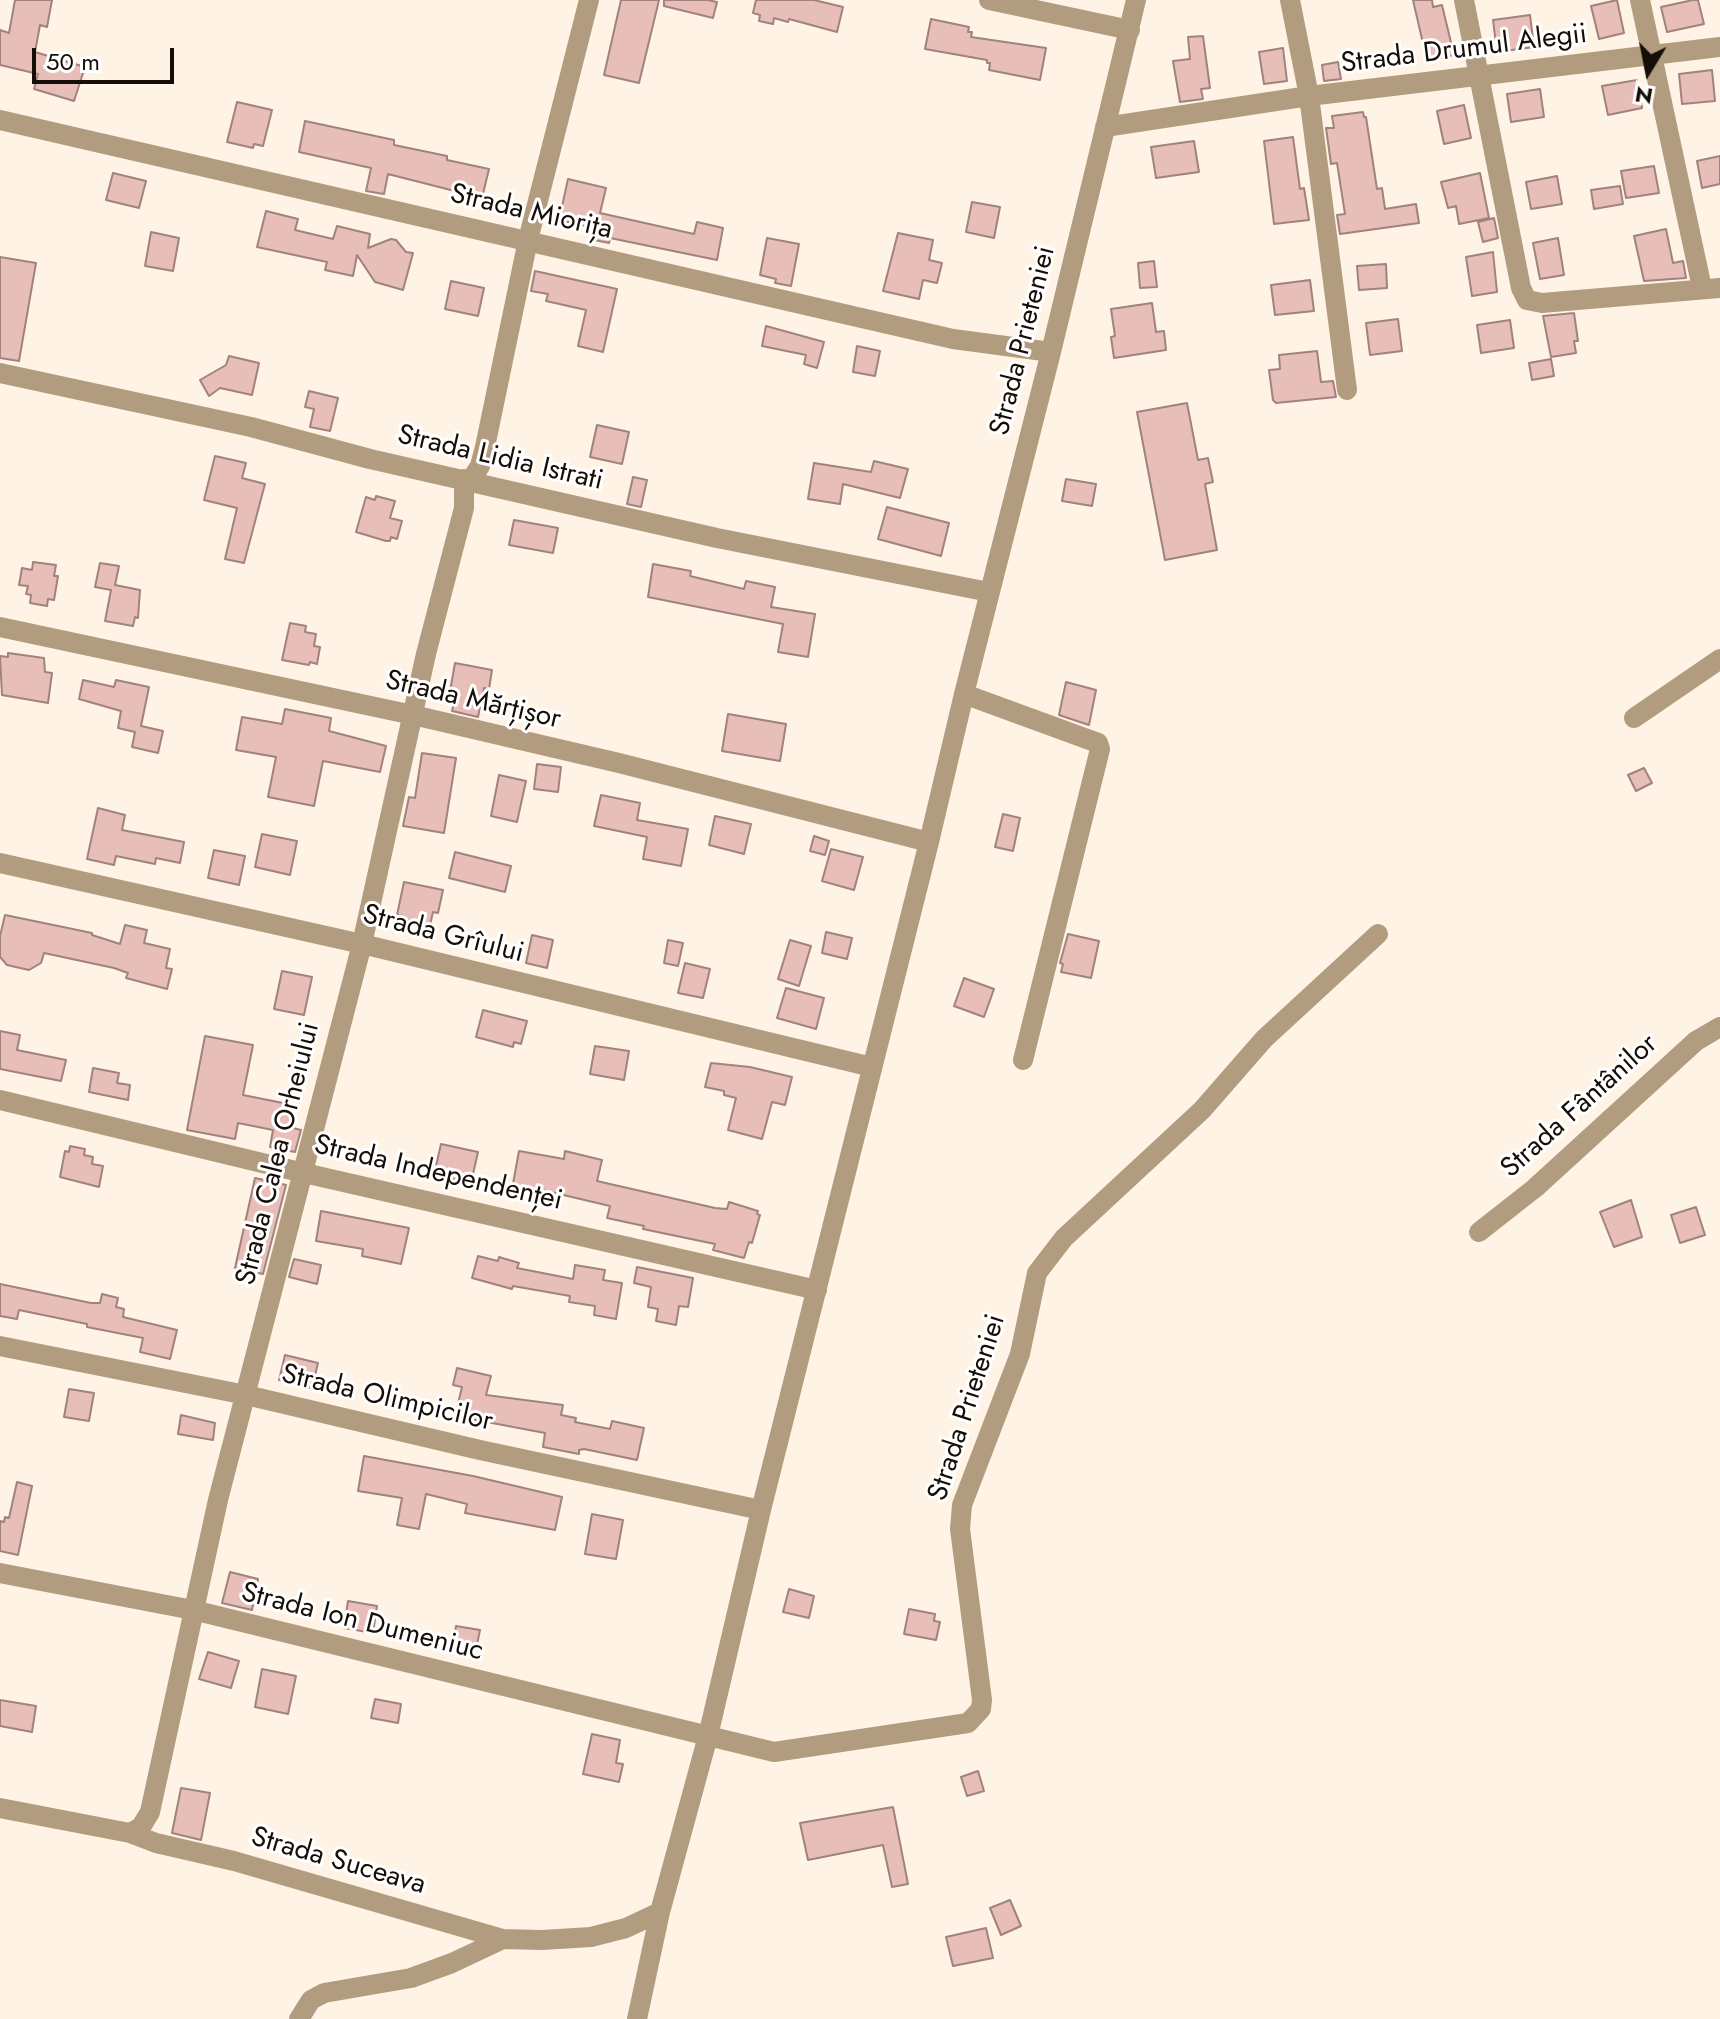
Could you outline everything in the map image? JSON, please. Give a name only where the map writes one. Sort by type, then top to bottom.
[{"type":"street","name":"Strada Calea Orheiului","points":[[130,1833],[141,1827],[150,1812],[193,1610],[362,944],[426,654],[464,508],[467,480],[480,466],[485,447],[528,240],[589,0]]},
{"type":"street","points":[[989,0],[1130,30]]},
{"type":"street","name":"Strada Prieteniei","points":[[637,2019],[660,1912],[708,1736],[761,1510],[1136,0]]},
{"type":"street","name":"Strada Drumul Alegii","points":[[1290,0],[1309,96],[1347,390]]},
{"type":"street","points":[[1464,0],[1521,288],[1527,300],[1542,303],[1711,288],[1640,0]]},
{"type":"street","name":"Strada Drumul Alegii","points":[[1105,127],[1309,96],[1720,47]]},
{"type":"street","name":"Strada Miorița","points":[[0,120],[953,339],[1051,352]]},
{"type":"street","name":"Strada Lidia Istrati","points":[[0,373],[251,427],[370,459],[717,538],[989,592]]},
{"type":"street","name":"Strada Mărțișor","points":[[0,627],[413,715],[619,763],[929,842]]},
{"type":"street","points":[[1634,718],[1720,659]]},
{"type":"street","points":[[964,694],[1098,743],[1100,749],[1023,1060]]},
{"type":"street","name":"Strada Grîului","points":[[0,863],[362,944],[872,1067]]},
{"type":"street","name":"Strada Prieteniei","points":[[708,1736],[774,1752],[968,1723],[977,1716],[982,1700],[960,1529],[962,1505],[1020,1354],[1037,1273],[1064,1238],[1202,1110],[1264,1039],[1378,934]]},
{"type":"street","name":"Strada Fântânilor","points":[[1479,1232],[1535,1188],[1696,1041],[1720,1027]]},
{"type":"street","name":"Strada Independenței","points":[[0,1100],[817,1290]]},
{"type":"street","name":"Strada Olimpicilor","points":[[0,1346],[246,1395],[480,1450],[761,1510]]},
{"type":"street","name":"Strada Ion Dumeniuc","points":[[0,1573],[193,1610],[708,1736]]},
{"type":"street","name":"Strada Suceava","points":[[0,1808],[130,1833],[156,1843],[234,1861],[503,1939],[591,1937],[626,1928],[660,1912]]},
{"type":"street","points":[[299,2019],[311,2000],[324,1993],[411,1978],[503,1939]]},
{"type":"building","points":[[15,0],[52,0],[47,27],[40,25],[35,52],[85,67],[74,101],[34,89],[38,74],[0,65],[0,30],[9,33]]},
{"type":"building","points":[[621,0],[659,0],[639,83],[604,75]]},
{"type":"building","points":[[664,0],[717,2],[713,18],[664,6]]},
{"type":"building","points":[[756,0],[814,0],[843,7],[837,32],[789,19],[788,22],[774,18],[773,24],[759,21],[760,15],[753,13]]},
{"type":"building","points":[[1413,0],[1432,0],[1433,7],[1442,5],[1454,55],[1427,61]]},
{"type":"building","points":[[1617,0],[1624,33],[1599,39],[1591,6]]},
{"type":"building","points":[[1698,0],[1704,24],[1667,32],[1661,7]]},
{"type":"building","points":[[1530,15],[1534,47],[1497,52],[1493,20]]},
{"type":"building","points":[[931,19],[969,27],[971,37],[1046,48],[1040,80],[989,70],[987,60],[925,49]]},
{"type":"building","points":[[1203,36],[1210,88],[1201,89],[1203,99],[1180,102],[1173,61],[1190,59],[1188,37]]},
{"type":"building","points":[[1283,48],[1287,81],[1264,84],[1259,52]]},
{"type":"building","points":[[1338,62],[1341,79],[1324,81],[1322,65]]},
{"type":"building","points":[[1712,70],[1715,101],[1682,104],[1679,74]]},
{"type":"building","points":[[1637,80],[1642,108],[1608,115],[1602,86]]},
{"type":"building","points":[[1540,89],[1544,117],[1511,122],[1507,94]]},
{"type":"building","points":[[237,102],[272,110],[263,146],[254,144],[253,148],[227,142]]},
{"type":"building","points":[[1464,105],[1471,138],[1444,144],[1437,111]]},
{"type":"building","points":[[1363,112],[1377,189],[1382,188],[1385,209],[1416,204],[1419,223],[1340,234],[1337,215],[1345,214],[1337,163],[1331,164],[1326,128],[1334,128],[1332,116]]},
{"type":"building","points":[[305,121],[394,140],[394,145],[489,169],[482,198],[388,174],[384,194],[366,191],[371,168],[299,152]]},
{"type":"building","points":[[1293,137],[1300,189],[1304,188],[1309,220],[1274,224],[1264,141]]},
{"type":"building","points":[[1194,141],[1199,172],[1156,178],[1151,147]]},
{"type":"building","points":[[1720,156],[1720,184],[1702,188],[1697,161]]},
{"type":"building","points":[[1654,166],[1659,193],[1626,198],[1621,171]]},
{"type":"building","points":[[113,173],[146,181],[139,208],[106,200]]},
{"type":"building","points":[[1480,173],[1489,218],[1459,224],[1456,206],[1448,208],[1441,182]]},
{"type":"building","points":[[1557,176],[1562,204],[1531,209],[1526,182]]},
{"type":"building","points":[[568,179],[606,188],[600,213],[694,234],[697,222],[723,228],[717,260],[610,238],[609,243],[594,240],[596,228],[559,220]]},
{"type":"building","points":[[1620,186],[1623,204],[1594,209],[1591,190]]},
{"type":"building","points":[[972,202],[1000,207],[994,238],[966,232]]},
{"type":"building","points":[[266,211],[298,219],[295,230],[333,239],[337,226],[370,234],[368,248],[396,240],[406,252],[413,253],[403,290],[375,282],[357,255],[353,276],[325,270],[327,262],[257,247]]},
{"type":"building","points":[[1494,218],[1498,238],[1483,242],[1478,222]]},
{"type":"building","points":[[1666,229],[1673,263],[1683,261],[1686,278],[1644,281],[1634,236]]},
{"type":"building","points":[[151,232],[179,238],[173,271],[145,266]]},
{"type":"building","points":[[898,233],[933,240],[929,260],[942,263],[937,283],[923,280],[919,299],[883,291]]},
{"type":"building","points":[[767,238],[799,244],[791,286],[775,283],[776,279],[760,275]]},
{"type":"building","points":[[1558,238],[1564,275],[1540,279],[1533,243]]},
{"type":"building","points":[[1493,252],[1497,292],[1472,296],[1466,257]]},
{"type":"building","points":[[0,257],[36,263],[19,361],[0,358]]},
{"type":"building","points":[[1154,261],[1157,287],[1140,288],[1138,263]]},
{"type":"building","points":[[1386,264],[1387,288],[1359,290],[1357,266]]},
{"type":"building","points":[[535,271],[617,289],[603,352],[578,346],[586,310],[546,301],[548,294],[531,291]]},
{"type":"building","points":[[1310,280],[1314,311],[1275,315],[1271,285]]},
{"type":"building","points":[[451,281],[484,288],[478,316],[445,309]]},
{"type":"building","points":[[1152,303],[1156,332],[1164,331],[1166,350],[1114,358],[1111,309]]},
{"type":"building","points":[[1574,313],[1578,341],[1574,341],[1576,353],[1551,357],[1543,316]]},
{"type":"building","points":[[1398,319],[1402,351],[1370,355],[1366,323]]},
{"type":"building","points":[[1510,320],[1514,348],[1481,353],[1477,325]]},
{"type":"building","points":[[766,326],[824,342],[817,368],[804,364],[806,355],[762,346]]},
{"type":"building","points":[[857,346],[880,351],[875,376],[853,372]]},
{"type":"building","points":[[1317,351],[1321,382],[1333,381],[1336,397],[1276,403],[1269,370],[1280,369],[1279,355]]},
{"type":"building","points":[[229,356],[259,363],[252,395],[220,388],[209,396],[200,380],[226,365]]},
{"type":"building","points":[[1551,359],[1554,376],[1532,380],[1529,363]]},
{"type":"building","points":[[309,391],[338,398],[330,431],[310,427],[314,409],[305,407]]},
{"type":"building","points":[[1187,403],[1198,460],[1208,458],[1213,482],[1205,484],[1217,550],[1165,560],[1137,412]]},
{"type":"building","points":[[597,425],[629,432],[622,464],[590,457]]},
{"type":"building","points":[[215,456],[246,463],[242,478],[265,484],[244,563],[225,559],[237,508],[204,500]]},
{"type":"building","points":[[874,461],[908,469],[900,498],[843,484],[840,504],[808,499],[814,463],[871,472]]},
{"type":"building","points":[[633,477],[647,480],[641,507],[627,504]]},
{"type":"building","points":[[1066,479],[1096,484],[1092,506],[1062,501]]},
{"type":"building","points":[[376,496],[395,501],[390,518],[402,521],[397,539],[391,537],[390,541],[386,541],[356,532],[366,497],[375,500]]},
{"type":"building","points":[[887,507],[949,523],[941,556],[878,539]]},
{"type":"building","points":[[514,520],[558,528],[553,553],[509,545]]},
{"type":"building","points":[[33,562],[56,565],[54,576],[58,576],[54,600],[48,599],[47,606],[30,603],[31,595],[26,594],[28,586],[19,585],[22,568],[32,570]]},
{"type":"building","points":[[100,563],[119,566],[115,585],[140,590],[138,618],[135,617],[133,626],[105,621],[111,590],[95,587]]},
{"type":"building","points":[[653,564],[691,571],[690,576],[744,589],[746,581],[775,587],[771,607],[815,614],[808,657],[778,652],[783,624],[648,597]]},
{"type":"building","points":[[290,623],[306,626],[305,632],[316,634],[314,646],[320,647],[317,664],[282,660]]},
{"type":"building","points":[[8,653],[44,658],[45,672],[52,673],[48,703],[2,695],[0,656],[8,657]]},
{"type":"building","points":[[455,663],[492,670],[489,689],[484,688],[478,717],[452,711],[455,698],[449,697]]},
{"type":"building","points":[[83,680],[114,687],[116,680],[149,687],[141,726],[163,731],[158,753],[132,747],[135,732],[118,728],[121,711],[79,699]]},
{"type":"building","points":[[1066,682],[1096,690],[1089,725],[1059,715]]},
{"type":"building","points":[[285,709],[331,718],[329,731],[386,746],[380,772],[323,761],[314,806],[268,797],[276,757],[236,750],[242,717],[282,724]]},
{"type":"building","points":[[728,714],[786,724],[780,761],[722,751]]},
{"type":"building","points":[[422,753],[456,758],[444,833],[403,826],[409,797],[415,798]]},
{"type":"building","points":[[537,764],[561,767],[558,792],[534,789]]},
{"type":"building","points":[[1644,768],[1652,783],[1636,791],[1628,775]]},
{"type":"building","points":[[499,775],[526,781],[517,822],[491,816]]},
{"type":"building","points":[[601,795],[640,803],[637,820],[688,829],[681,866],[643,859],[647,837],[594,826]]},
{"type":"building","points":[[98,808],[125,815],[122,830],[184,842],[180,863],[156,858],[155,864],[116,856],[114,865],[87,859]]},
{"type":"building","points":[[1003,814],[1020,818],[1013,851],[995,847]]},
{"type":"building","points":[[715,816],[751,824],[744,854],[709,845]]},
{"type":"building","points":[[262,834],[297,841],[290,875],[255,867]]},
{"type":"building","points":[[814,836],[829,841],[825,855],[810,851]]},
{"type":"building","points":[[831,849],[863,857],[854,890],[822,881]]},
{"type":"building","points":[[214,850],[245,856],[239,885],[208,878]]},
{"type":"building","points":[[455,852],[511,866],[505,892],[449,878]]},
{"type":"building","points":[[404,882],[443,890],[438,913],[433,912],[430,925],[397,915]]},
{"type":"building","points":[[5,915],[92,933],[120,944],[125,925],[147,930],[144,943],[170,949],[166,968],[172,969],[167,989],[126,978],[128,973],[114,968],[44,953],[41,963],[29,970],[7,965],[0,957],[0,936]]},
{"type":"building","points":[[826,932],[852,938],[847,959],[822,953]]},
{"type":"building","points":[[1068,934],[1099,941],[1091,978],[1061,972],[1063,964],[1060,963]]},
{"type":"building","points":[[532,935],[553,940],[547,968],[526,963]]},
{"type":"building","points":[[668,940],[683,943],[678,966],[664,963]]},
{"type":"building","points":[[790,940],[811,946],[799,986],[778,979]]},
{"type":"building","points":[[685,963],[710,969],[703,998],[678,993]]},
{"type":"building","points":[[282,971],[312,977],[304,1015],[274,1009]]},
{"type":"building","points":[[964,978],[994,989],[984,1017],[954,1006]]},
{"type":"building","points":[[786,988],[824,998],[816,1029],[777,1018]]},
{"type":"building","points":[[483,1010],[527,1021],[521,1044],[514,1042],[513,1047],[476,1037]]},
{"type":"building","points":[[0,1031],[20,1035],[17,1050],[66,1060],[61,1081],[0,1069]]},
{"type":"building","points":[[205,1036],[253,1045],[243,1095],[288,1104],[286,1115],[291,1116],[289,1127],[301,1130],[295,1152],[270,1147],[273,1130],[238,1123],[235,1139],[187,1130]]},
{"type":"building","points":[[595,1046],[629,1051],[624,1080],[590,1074]]},
{"type":"building","points":[[711,1063],[750,1067],[792,1077],[785,1105],[772,1102],[762,1139],[728,1130],[736,1098],[724,1095],[724,1091],[705,1087]]},
{"type":"building","points":[[93,1068],[119,1073],[117,1083],[130,1085],[128,1100],[89,1092]]},
{"type":"building","points":[[441,1144],[478,1152],[471,1183],[434,1175]]},
{"type":"building","points":[[70,1146],[85,1149],[84,1155],[93,1157],[92,1164],[103,1166],[99,1187],[60,1177],[65,1151],[69,1152]]},
{"type":"building","points":[[519,1151],[564,1159],[565,1151],[602,1160],[597,1181],[715,1208],[727,1209],[729,1202],[758,1211],[760,1215],[752,1243],[749,1242],[744,1258],[713,1250],[715,1244],[607,1218],[610,1206],[542,1190],[542,1194],[512,1189]]},
{"type":"building","points":[[255,1178],[286,1185],[263,1274],[235,1268]]},
{"type":"building","points":[[1631,1200],[1642,1237],[1614,1247],[1600,1212]]},
{"type":"building","points":[[1696,1207],[1705,1235],[1680,1243],[1671,1215]]},
{"type":"building","points":[[321,1211],[409,1228],[401,1264],[362,1256],[363,1249],[316,1241]]},
{"type":"building","points":[[478,1256],[498,1261],[499,1257],[519,1263],[517,1268],[573,1279],[575,1265],[605,1270],[603,1280],[622,1283],[616,1319],[594,1315],[595,1306],[569,1302],[570,1296],[513,1286],[512,1289],[472,1278]]},
{"type":"building","points":[[294,1259],[321,1265],[317,1284],[289,1277]]},
{"type":"building","points":[[637,1267],[693,1278],[688,1307],[679,1306],[676,1325],[656,1321],[658,1309],[648,1307],[651,1287],[634,1283]]},
{"type":"building","points":[[0,1284],[91,1303],[100,1303],[102,1294],[118,1298],[116,1307],[124,1309],[123,1317],[177,1330],[170,1359],[140,1352],[143,1338],[19,1310],[17,1319],[0,1316]]},
{"type":"building","points":[[285,1355],[318,1363],[312,1388],[279,1380]]},
{"type":"building","points":[[457,1368],[491,1376],[486,1395],[563,1405],[561,1415],[576,1418],[575,1422],[610,1429],[612,1421],[644,1428],[637,1460],[584,1449],[579,1450],[579,1454],[543,1447],[545,1433],[455,1416],[462,1387],[453,1385]]},
{"type":"building","points":[[69,1389],[94,1393],[89,1421],[64,1417]]},
{"type":"building","points":[[181,1415],[215,1423],[213,1440],[178,1434]]},
{"type":"building","points":[[364,1456],[473,1476],[562,1497],[555,1530],[465,1513],[467,1504],[426,1494],[419,1529],[397,1525],[402,1498],[358,1491]]},
{"type":"building","points":[[17,1482],[32,1486],[18,1555],[0,1551],[0,1521],[9,1518]]},
{"type":"building","points":[[592,1514],[623,1520],[616,1559],[585,1554]]},
{"type":"building","points":[[230,1572],[258,1579],[252,1610],[222,1603]]},
{"type":"building","points":[[789,1589],[814,1596],[809,1618],[783,1612]]},
{"type":"building","points":[[348,1601],[377,1606],[373,1633],[344,1628]]},
{"type":"building","points":[[909,1609],[935,1614],[934,1621],[940,1622],[936,1640],[904,1634]]},
{"type":"building","points":[[456,1626],[480,1630],[476,1649],[453,1645]]},
{"type":"building","points":[[208,1652],[239,1661],[231,1688],[199,1679]]},
{"type":"building","points":[[262,1669],[296,1676],[288,1714],[255,1707]]},
{"type":"building","points":[[375,1699],[401,1704],[398,1723],[371,1718]]},
{"type":"building","points":[[0,1700],[36,1706],[32,1732],[0,1726]]},
{"type":"building","points":[[592,1734],[620,1740],[616,1763],[623,1764],[619,1782],[583,1774]]},
{"type":"building","points":[[978,1771],[984,1791],[967,1796],[961,1777]]},
{"type":"building","points":[[181,1788],[210,1793],[201,1840],[172,1833]]},
{"type":"building","points":[[893,1807],[908,1884],[892,1887],[883,1845],[808,1860],[800,1823]]},
{"type":"building","points":[[1010,1900],[1021,1926],[1001,1935],[990,1908]]},
{"type":"building","points":[[986,1928],[993,1958],[953,1966],[946,1937]]}]
